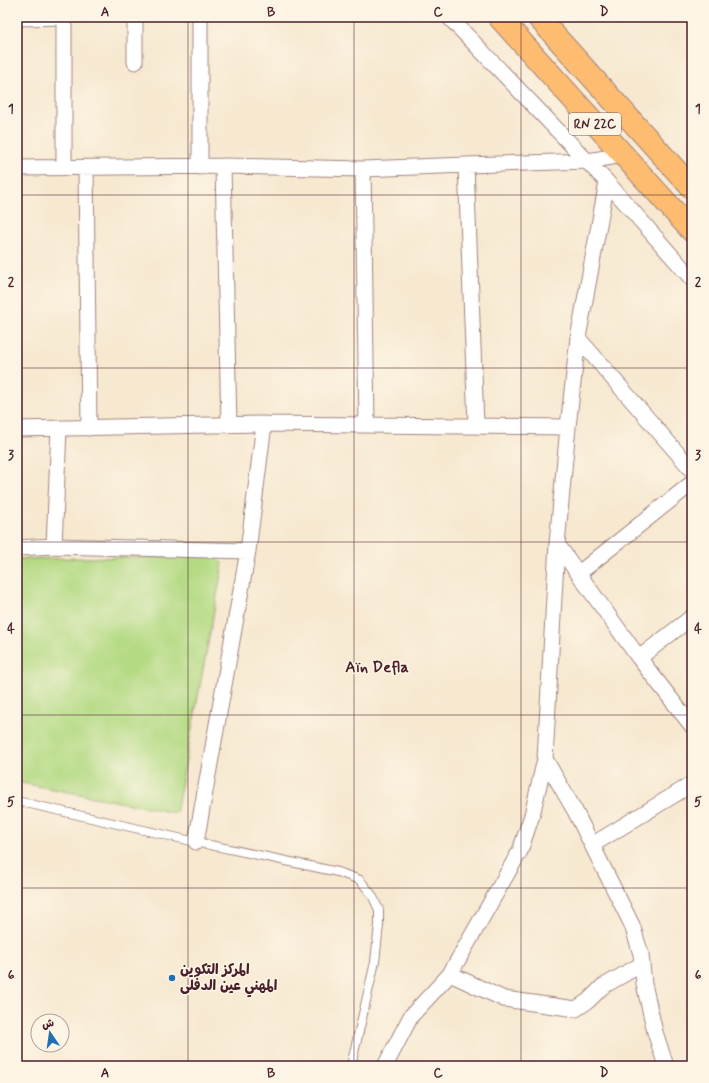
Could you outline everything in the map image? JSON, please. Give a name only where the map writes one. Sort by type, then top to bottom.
[{"type":"highway","name":"RN 22C","points":[[499,17],[692,231]]},
{"type":"highway","name":"RN 22C","points":[[538,17],[692,188]]},
{"type":"street","points":[[64,17],[64,167]]},
{"type":"street","points":[[17,18],[68,17]]},
{"type":"street","points":[[134,17],[135,62]]},
{"type":"street","points":[[200,17],[200,167]]},
{"type":"street","points":[[449,17],[588,161],[692,278]]},
{"type":"street","points":[[17,168],[223,166],[363,169],[466,164],[588,161],[623,155]]},
{"type":"street","points":[[466,164],[476,425]]},
{"type":"street","points":[[223,166],[229,425]]},
{"type":"street","points":[[86,168],[89,428]]},
{"type":"street","points":[[363,169],[367,425]]},
{"type":"street","points":[[385,1066],[410,1016],[450,974],[520,851],[532,816],[545,759],[557,544],[578,338],[607,182]]},
{"type":"street","points":[[578,338],[692,470]]},
{"type":"street","points":[[17,429],[264,424],[568,427]]},
{"type":"street","points":[[196,842],[248,550],[264,424]]},
{"type":"street","points":[[54,546],[59,429]]},
{"type":"street","points":[[579,573],[692,483]]},
{"type":"street","points":[[557,544],[639,658],[692,726]]},
{"type":"street","points":[[17,548],[54,546],[248,550]]},
{"type":"street","points":[[639,658],[692,617]]},
{"type":"street","points":[[545,759],[575,811],[632,925],[641,954],[644,984],[655,1032],[666,1066]]},
{"type":"street","points":[[592,845],[692,784]]},
{"type":"street","points":[[450,974],[504,999],[576,1009],[588,1001],[602,987],[642,964]]},
{"type":"lane","points":[[17,801],[196,842],[338,872],[360,880],[372,895],[379,910],[379,925],[375,962],[351,1066]]},
{"type":"green space","points":[[215,556],[223,564],[176,813],[17,782],[17,559]]},
{"type":"place","name":"المركز التكوين المهني عين الدفلى","points":[[172,978]]},
{"type":"district","name":"Aïn Defla","points":[[377,667]]}]
